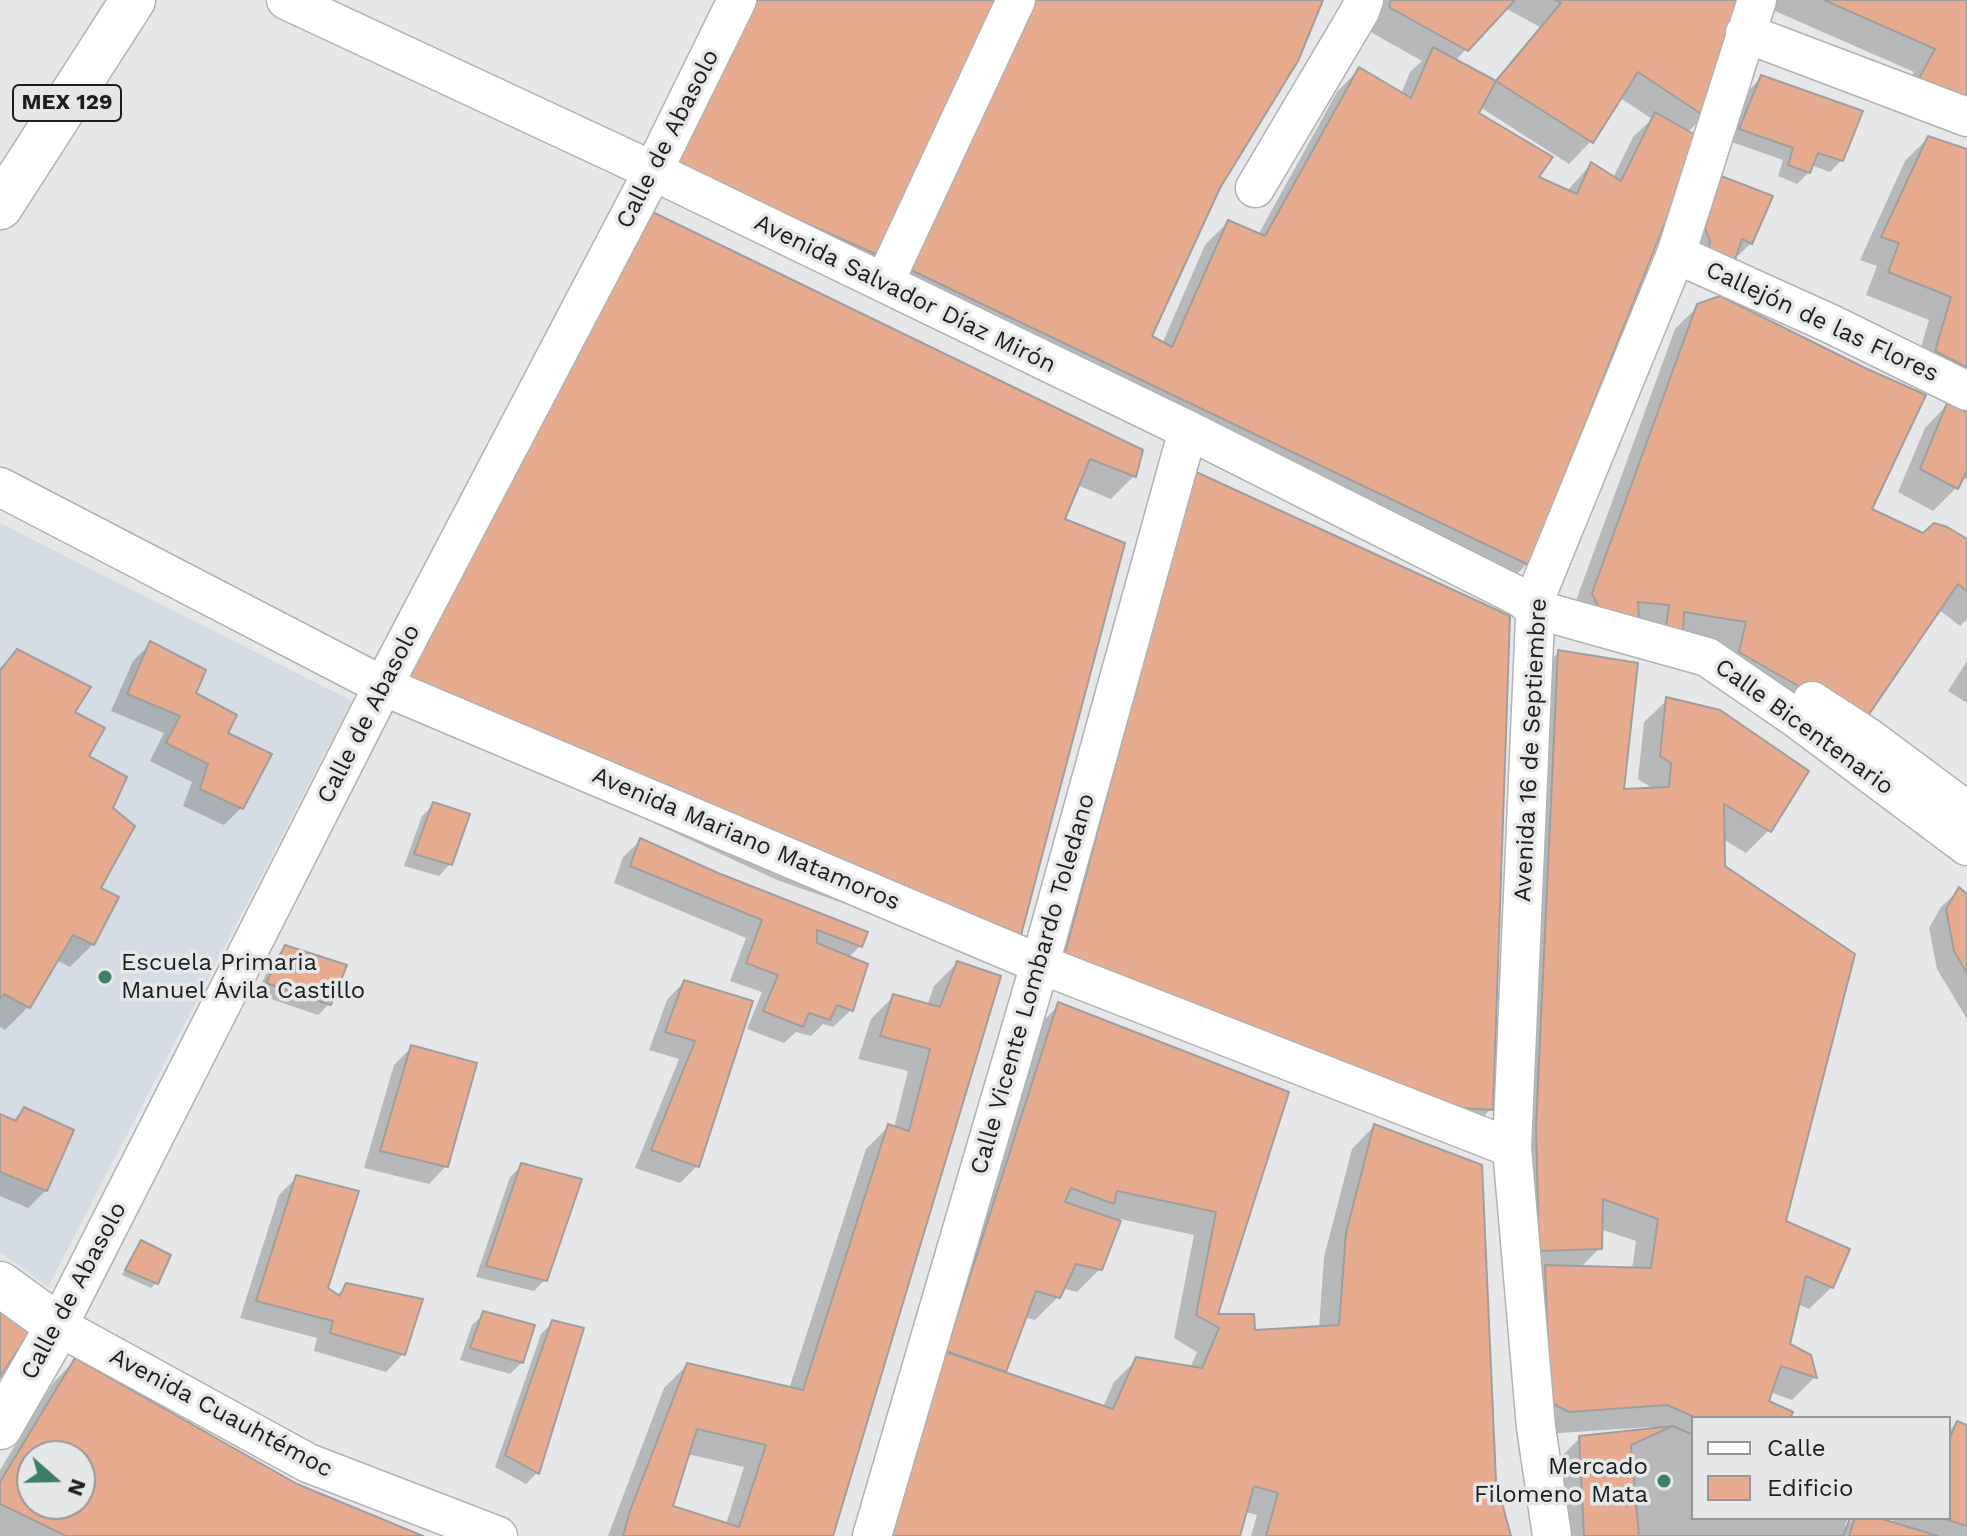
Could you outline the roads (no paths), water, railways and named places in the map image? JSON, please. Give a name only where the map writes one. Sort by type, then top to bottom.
[{"type":"main road","name":"MEX 129","points":[[0,207],[133,0]]},
{"type":"main road","name":"Avenida Cuauhtémoc","points":[[0,1284],[58,1326]]},
{"type":"main road","name":"Calle de Abasolo","points":[[0,1427],[58,1326]]},
{"type":"street","name":"Avenida Salvador Díaz Mirón","points":[[286,0],[653,171],[1188,430],[1531,601]]},
{"type":"street","name":"Calle de Abasolo","points":[[58,1326],[383,686],[653,171],[737,0]]},
{"type":"street","points":[[884,283],[1016,0]]},
{"type":"street","points":[[1255,188],[1364,0]]},
{"type":"street","points":[[1751,17],[1967,117]]},
{"type":"street","name":"Avenida 16 de Septiembre","points":[[1552,1536],[1536,1427],[1512,1148],[1531,601],[1676,254],[1751,17]]},
{"type":"street","name":"Callejón de las Flores","points":[[1676,254],[1831,324],[1967,391]]},
{"type":"street","name":"Calle Vicente Lombardo Toledano","points":[[872,1536],[1040,964],[1188,430]]},
{"type":"street","name":"Avenida Mariano Matamoros","points":[[0,487],[383,686],[1040,964],[1512,1148]]},
{"type":"street","name":"Calle Bicentenario","points":[[1531,601],[1717,639],[1869,738],[1967,811]]},
{"type":"street","name":"Calle Bicentenario","points":[[1531,601],[1707,657],[1796,718],[1967,846]]},
{"type":"street","name":"Avenida Cuauhtémoc","points":[[58,1326],[308,1463],[498,1536]]},
{"type":"place","name":"Escuela Primaria Manuel Ávila Castillo","points":[[105,977]]},
{"type":"place","name":"Mercado Filomeno Mata","points":[[1664,1481]]}]
